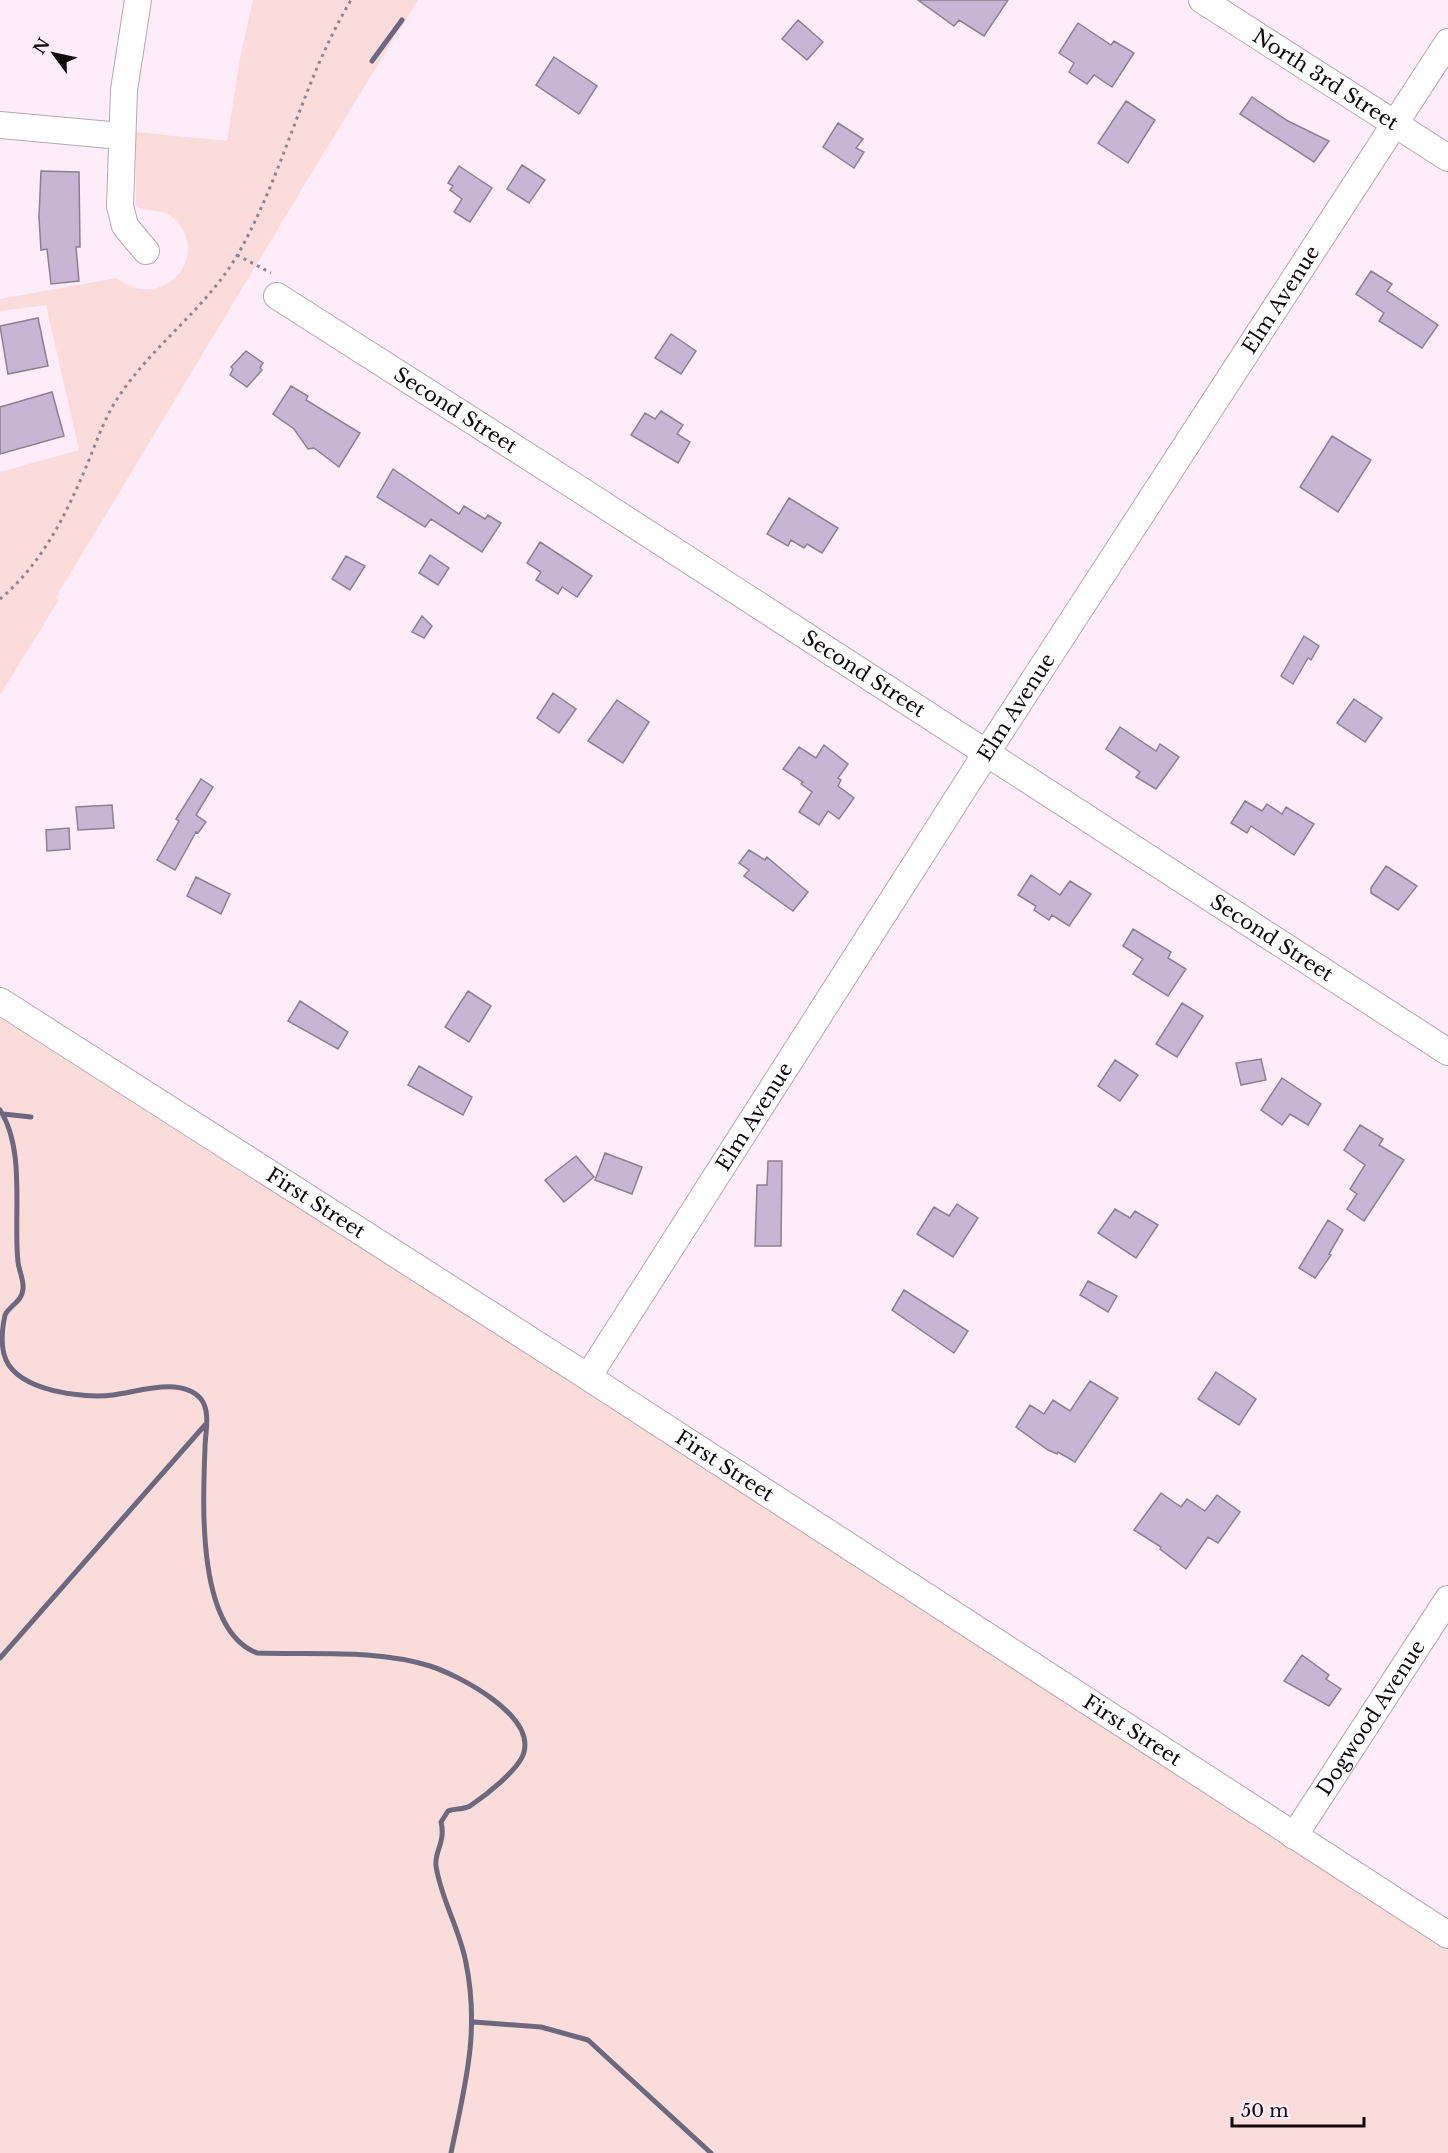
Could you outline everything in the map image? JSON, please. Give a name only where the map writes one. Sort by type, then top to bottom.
[{"type":"street","points":[[138,0],[126,71],[121,136],[121,215],[126,226],[146,251]]},
{"type":"street","name":"North 3rd Street","points":[[1202,0],[1448,158]]},
{"type":"street","name":"Elm Avenue","points":[[588,1377],[987,752],[1448,42]]},
{"type":"street","points":[[0,125],[121,136]]},
{"type":"street","name":"Second Street","points":[[274,285],[1448,1052]]},
{"type":"street","name":"First Street","points":[[0,1001],[588,1377],[1448,1935]]},
{"type":"street","name":"Dogwood Avenue","points":[[1294,1836],[1448,1599]]},
{"type":"path","points":[[0,599],[28,571],[57,527],[104,423],[124,389],[144,364],[192,315],[237,255],[271,183],[315,69],[351,0]]},
{"type":"path","points":[[237,255],[274,285]]},
{"type":"shaded area","points":[[253,0],[418,0],[56,597],[59,600],[0,695],[0,472],[79,450],[46,305],[0,311],[0,299],[117,278],[132,287],[147,289],[161,287],[173,279],[182,268],[187,255],[187,240],[180,225],[168,214],[140,208],[136,205],[136,132],[227,141],[240,58]]},
{"type":"shaded area","points":[[0,1010],[814,1536],[1448,1950],[1448,2153],[0,2153]]},
{"type":"building","points":[[918,0],[1008,0],[984,36],[959,20],[954,26]]},
{"type":"building","points":[[798,20],[823,42],[807,60],[782,39]]},
{"type":"building","points":[[1078,23],[1111,45],[1114,41],[1134,53],[1112,87],[1094,75],[1087,84],[1069,72],[1074,63],[1059,53]]},
{"type":"building","points":[[554,57],[597,86],[579,114],[536,85]]},
{"type":"building","points":[[1252,97],[1288,121],[1329,141],[1314,162],[1240,114]]},
{"type":"building","points":[[1126,101],[1155,120],[1128,163],[1098,143]]},
{"type":"building","points":[[838,123],[863,139],[856,148],[864,152],[854,168],[823,147]]},
{"type":"building","points":[[522,165],[545,180],[529,203],[507,189]]},
{"type":"building","points":[[459,166],[492,188],[470,222],[454,212],[462,199],[450,190],[453,186],[448,183]]},
{"type":"building","points":[[41,171],[79,172],[80,247],[76,247],[79,281],[51,284],[47,249],[41,250],[39,217]]},
{"type":"building","points":[[1371,271],[1392,284],[1387,291],[1438,325],[1422,348],[1379,321],[1384,313],[1356,294]]},
{"type":"building","points":[[38,318],[48,366],[8,374],[0,326]]},
{"type":"building","points":[[671,334],[696,351],[681,374],[655,358]]},
{"type":"building","points":[[246,351],[263,363],[260,368],[262,370],[247,387],[230,375],[233,369],[231,367]]},
{"type":"building","points":[[291,386],[308,396],[306,400],[360,433],[339,467],[314,448],[308,449],[294,429],[273,414]]},
{"type":"building","points":[[52,392],[64,436],[0,454],[0,407]]},
{"type":"building","points":[[661,411],[683,425],[677,434],[690,442],[678,463],[631,435],[645,413],[655,419]]},
{"type":"building","points":[[1332,436],[1371,460],[1338,512],[1300,487]]},
{"type":"building","points":[[393,469],[459,514],[464,506],[485,519],[488,515],[501,523],[482,552],[431,519],[425,527],[377,497]]},
{"type":"building","points":[[789,498],[838,528],[822,553],[807,544],[804,548],[791,540],[788,546],[767,534]]},
{"type":"building","points":[[540,542],[592,576],[577,597],[562,587],[558,594],[536,580],[541,572],[527,563]]},
{"type":"building","points":[[430,555],[449,568],[438,585],[419,573]]},
{"type":"building","points":[[346,556],[365,566],[350,590],[332,579]]},
{"type":"building","points":[[422,616],[432,626],[424,638],[412,632]]},
{"type":"building","points":[[1304,636],[1319,646],[1311,660],[1308,658],[1293,684],[1281,676]]},
{"type":"building","points":[[553,693],[576,709],[559,733],[537,718]]},
{"type":"building","points":[[1354,699],[1382,718],[1365,742],[1337,723]]},
{"type":"building","points":[[617,700],[649,722],[623,763],[588,741]]},
{"type":"building","points":[[1120,727],[1156,751],[1160,744],[1179,757],[1156,789],[1136,777],[1140,772],[1106,749]]},
{"type":"building","points":[[824,745],[848,764],[838,778],[841,780],[838,786],[854,798],[839,819],[828,811],[819,825],[799,812],[812,792],[801,784],[803,782],[783,769],[799,747],[816,758]]},
{"type":"building","points":[[201,779],[213,787],[196,815],[206,822],[198,833],[196,832],[175,870],[157,860],[179,821],[176,819]]},
{"type":"building","points":[[1245,801],[1262,811],[1267,804],[1282,814],[1286,807],[1314,824],[1294,855],[1251,826],[1247,833],[1231,823]]},
{"type":"building","points":[[112,805],[114,828],[78,830],[76,807]]},
{"type":"building","points":[[69,828],[70,849],[47,851],[46,830]]},
{"type":"building","points":[[749,850],[765,860],[767,857],[808,892],[793,911],[744,876],[749,870],[739,863]]},
{"type":"building","points":[[1386,866],[1417,886],[1398,910],[1371,893],[1371,888]]},
{"type":"building","points":[[1031,875],[1060,895],[1070,881],[1091,894],[1069,926],[1052,915],[1049,920],[1034,910],[1036,906],[1018,895]]},
{"type":"building","points":[[196,877],[230,894],[221,914],[187,896]]},
{"type":"building","points":[[1133,929],[1171,952],[1168,958],[1186,969],[1168,996],[1133,974],[1143,959],[1123,946]]},
{"type":"building","points":[[468,991],[491,1006],[469,1042],[445,1027]]},
{"type":"building","points":[[300,1001],[348,1032],[338,1049],[288,1021]]},
{"type":"building","points":[[1182,1003],[1203,1016],[1177,1057],[1156,1044]]},
{"type":"building","points":[[1261,1059],[1266,1080],[1241,1085],[1236,1063]]},
{"type":"building","points":[[1115,1060],[1138,1075],[1120,1101],[1098,1086]]},
{"type":"building","points":[[419,1066],[472,1097],[463,1115],[408,1085]]},
{"type":"building","points":[[1282,1078],[1321,1104],[1308,1125],[1290,1114],[1282,1125],[1261,1110]]},
{"type":"building","points":[[1360,1125],[1383,1139],[1379,1145],[1404,1160],[1364,1221],[1347,1209],[1357,1194],[1350,1189],[1365,1165],[1344,1150]]},
{"type":"building","points":[[605,1153],[642,1167],[632,1194],[595,1180]]},
{"type":"building","points":[[576,1156],[594,1177],[564,1202],[545,1180]]},
{"type":"building","points":[[768,1161],[782,1161],[781,1246],[755,1246],[757,1185],[767,1185]]},
{"type":"building","points":[[957,1204],[978,1218],[953,1257],[917,1234],[934,1207],[949,1216]]},
{"type":"building","points":[[1115,1209],[1130,1218],[1135,1211],[1158,1225],[1136,1258],[1098,1233]]},
{"type":"building","points":[[1328,1220],[1343,1230],[1329,1254],[1331,1255],[1315,1278],[1299,1268]]},
{"type":"building","points":[[1088,1281],[1117,1296],[1108,1312],[1080,1295]]},
{"type":"building","points":[[904,1290],[968,1331],[954,1353],[892,1310]]},
{"type":"building","points":[[1216,1372],[1256,1399],[1239,1425],[1198,1399]]},
{"type":"building","points":[[1090,1381],[1118,1398],[1075,1462],[1058,1452],[1057,1454],[1048,1450],[1016,1427],[1030,1405],[1044,1414],[1053,1400],[1070,1411]]},
{"type":"building","points":[[1161,1493],[1181,1507],[1187,1499],[1205,1511],[1217,1495],[1240,1512],[1218,1543],[1208,1537],[1186,1569],[1160,1549],[1161,1547],[1134,1530]]},
{"type":"building","points":[[1302,1655],[1329,1675],[1326,1679],[1341,1689],[1329,1706],[1284,1681]]},
{"type":"waterway","points":[[372,61],[402,20]]},
{"type":"waterway","points":[[0,1110],[8,1126],[16,1164],[18,1262],[23,1286],[20,1297],[5,1315],[2,1338],[6,1360],[13,1371],[24,1379],[54,1391],[100,1396],[171,1387],[193,1392],[201,1399],[207,1416],[204,1471],[204,1531],[207,1562],[213,1592],[223,1619],[237,1640],[257,1653],[366,1655],[430,1666],[458,1678],[491,1698],[506,1710],[524,1738],[524,1752],[509,1774],[470,1806],[448,1811],[441,1822],[442,1835],[436,1866],[466,1963],[472,2012],[469,2058],[451,2153]]},
{"type":"waterway","points":[[3,1114],[31,1117]]},
{"type":"waterway","points":[[0,1658],[205,1425]]},
{"type":"waterway","points":[[474,2022],[541,2027],[588,2040],[711,2153]]}]
